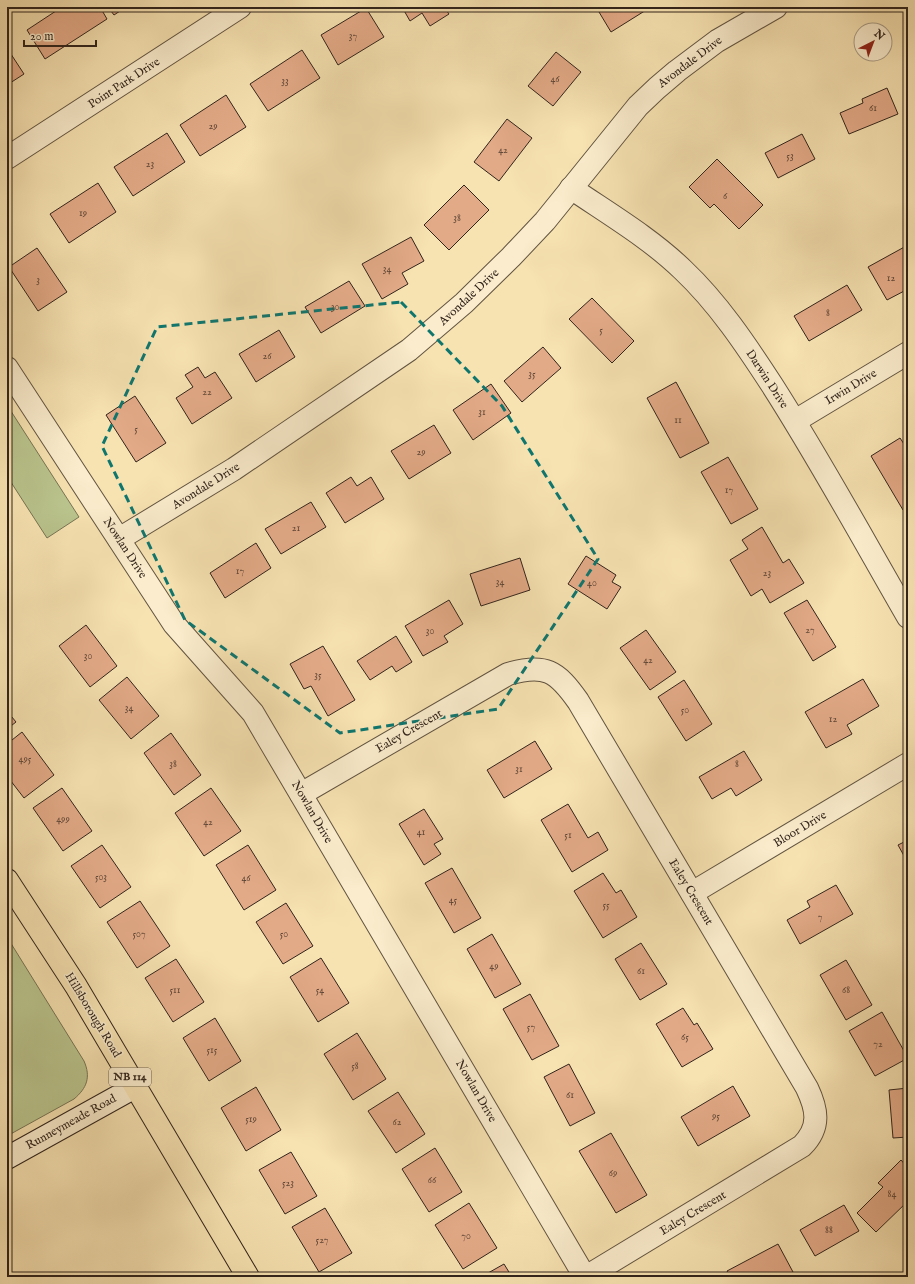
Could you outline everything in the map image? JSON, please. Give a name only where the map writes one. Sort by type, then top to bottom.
[{"type":"main road","name":"Hillsborough Road","points":[[7,880],[76,986],[248,1277]]},
{"type":"street","name":"Point Park Drive","points":[[7,158],[240,7]]},
{"type":"street","name":"Avondale Drive","points":[[119,539],[234,469],[409,350],[464,303],[511,257],[544,221],[638,106],[657,88],[676,71],[717,41],[776,7]]},
{"type":"street","name":"Darwin Drive","points":[[571,188],[651,243],[685,271],[725,318],[752,355],[795,421],[908,617]]},
{"type":"street","name":"Irwin Drive","points":[[795,421],[861,380],[908,354]]},
{"type":"street","name":"Nowlan Drive","points":[[7,368],[174,624],[253,713],[586,1277]]},
{"type":"street","name":"Ealey Crescent","points":[[301,794],[508,674],[524,669],[547,670],[558,677],[569,688],[578,701],[692,893],[807,1088],[814,1102],[816,1116],[813,1129],[808,1140],[795,1151],[586,1277]]},
{"type":"street","name":"Bloor Drive","points":[[692,893],[908,764]]},
{"type":"street","name":"Runneymeade Road","points":[[7,1158],[135,1087]]},
{"type":"highlighted area","points":[[401,302],[502,406],[598,559],[498,709],[340,733],[185,620],[102,446],[157,327]]},
{"type":"green space","points":[[7,405],[79,517],[47,538],[7,476]]},
{"type":"green space","points":[[7,937],[84,1061],[87,1077],[85,1086],[74,1099],[7,1136]]},
{"type":"building","points":[[62,7],[100,7],[107,19],[45,59],[27,30]]},
{"type":"building","points":[[108,7],[126,7],[114,15]]},
{"type":"building","points":[[402,7],[444,7],[449,14],[430,26],[422,13],[410,21]]},
{"type":"building","points":[[596,7],[651,7],[611,32]]},
{"type":"building","points":[[366,8],[384,37],[338,65],[321,35]]},
{"type":"building","points":[[7,48],[24,74],[7,85]]},
{"type":"building","points":[[302,50],[320,78],[268,111],[250,84]]},
{"type":"building","points":[[556,52],[581,72],[553,106],[528,86]]},
{"type":"building","points":[[887,88],[898,114],[849,134],[840,113],[863,103],[862,99]]},
{"type":"building","points":[[226,95],[246,127],[200,156],[180,125]]},
{"type":"building","points":[[507,119],[532,138],[499,181],[474,162]]},
{"type":"building","points":[[167,133],[185,162],[133,196],[114,167]]},
{"type":"building","points":[[802,134],[815,159],[778,178],[765,153]]},
{"type":"building","points":[[717,159],[763,205],[739,229],[714,204],[710,208],[689,187]]},
{"type":"building","points":[[98,183],[116,212],[69,243],[50,214]]},
{"type":"building","points":[[464,185],[489,210],[449,250],[424,225]]},
{"type":"building","points":[[411,237],[424,261],[402,273],[408,284],[382,299],[362,264]]},
{"type":"building","points":[[908,245],[908,289],[887,300],[868,267]]},
{"type":"building","points":[[37,248],[67,292],[38,311],[9,267]]},
{"type":"building","points":[[349,281],[365,306],[321,333],[305,307]]},
{"type":"building","points":[[847,285],[862,310],[809,341],[794,316]]},
{"type":"building","points":[[592,298],[634,341],[612,363],[569,319]]},
{"type":"building","points":[[279,330],[295,357],[256,382],[239,354]]},
{"type":"building","points":[[543,347],[561,368],[522,402],[504,381]]},
{"type":"building","points":[[198,367],[205,378],[215,372],[232,398],[192,424],[176,398],[193,387],[185,375]]},
{"type":"building","points":[[676,382],[709,443],[680,458],[647,398]]},
{"type":"building","points":[[491,384],[511,413],[473,440],[453,410]]},
{"type":"building","points":[[135,396],[166,443],[136,462],[106,415]]},
{"type":"building","points":[[434,425],[451,453],[409,479],[391,451]]},
{"type":"building","points":[[900,438],[908,450],[908,507],[903,510],[871,456]]},
{"type":"building","points":[[728,457],[758,509],[731,524],[701,472]]},
{"type":"building","points":[[351,477],[357,486],[371,477],[384,499],[345,523],[326,493]]},
{"type":"building","points":[[311,502],[326,527],[281,554],[265,529]]},
{"type":"building","points":[[762,527],[783,563],[789,559],[804,583],[770,603],[762,589],[751,596],[730,560],[748,549],[742,540]]},
{"type":"building","points":[[256,543],[271,568],[225,598],[210,573]]},
{"type":"building","points":[[586,556],[616,575],[612,582],[621,587],[607,609],[568,584]]},
{"type":"building","points":[[520,558],[530,590],[481,606],[470,574]]},
{"type":"building","points":[[449,600],[463,624],[444,636],[448,642],[423,656],[405,626]]},
{"type":"building","points":[[807,600],[836,647],[813,661],[784,613]]},
{"type":"building","points":[[86,625],[117,666],[90,687],[59,646]]},
{"type":"building","points":[[646,630],[676,672],[650,690],[620,648]]},
{"type":"building","points":[[396,636],[412,662],[396,672],[392,666],[370,680],[357,661]]},
{"type":"building","points":[[323,646],[355,700],[328,716],[311,686],[304,689],[290,664]]},
{"type":"building","points":[[127,677],[159,716],[131,739],[99,700]]},
{"type":"building","points":[[863,679],[879,706],[847,725],[852,734],[826,748],[805,712]]},
{"type":"building","points":[[684,680],[712,724],[686,741],[658,697]]},
{"type":"building","points":[[7,711],[16,722],[7,729]]},
{"type":"building","points":[[22,732],[54,775],[24,798],[7,776],[7,744]]},
{"type":"building","points":[[171,733],[201,775],[174,795],[144,753]]},
{"type":"building","points":[[535,741],[552,769],[504,798],[487,770]]},
{"type":"building","points":[[744,751],[762,780],[736,796],[731,788],[712,799],[699,777]]},
{"type":"building","points":[[62,788],[92,831],[63,851],[33,808]]},
{"type":"building","points":[[211,788],[241,831],[204,856],[175,813]]},
{"type":"building","points":[[568,804],[588,838],[598,832],[608,850],[572,872],[541,820]]},
{"type":"building","points":[[424,809],[443,839],[434,844],[441,854],[424,865],[399,824]]},
{"type":"building","points":[[908,840],[908,863],[898,845]]},
{"type":"building","points":[[102,845],[131,887],[100,908],[71,866]]},
{"type":"building","points":[[248,845],[276,890],[244,910],[216,865]]},
{"type":"building","points":[[452,868],[481,918],[454,933],[425,883]]},
{"type":"building","points":[[603,873],[616,893],[621,890],[637,917],[603,938],[574,891]]},
{"type":"building","points":[[836,885],[853,914],[800,944],[787,920],[810,907],[807,901]]},
{"type":"building","points":[[140,901],[170,946],[137,968],[107,922]]},
{"type":"building","points":[[286,903],[313,946],[283,964],[256,922]]},
{"type":"building","points":[[492,934],[521,984],[495,998],[467,949]]},
{"type":"building","points":[[641,943],[667,984],[640,1000],[615,959]]},
{"type":"building","points":[[321,958],[349,1003],[318,1022],[290,977]]},
{"type":"building","points":[[176,959],[204,1002],[173,1022],[145,978]]},
{"type":"building","points":[[846,960],[872,1005],[846,1020],[820,975]]},
{"type":"building","points":[[530,994],[559,1046],[532,1060],[503,1009]]},
{"type":"building","points":[[683,1008],[694,1025],[697,1023],[713,1049],[682,1067],[656,1024]]},
{"type":"building","points":[[882,1012],[908,1058],[875,1076],[849,1031]]},
{"type":"building","points":[[215,1018],[241,1061],[209,1081],[183,1038]]},
{"type":"building","points":[[357,1033],[386,1079],[353,1100],[324,1054]]},
{"type":"building","points":[[569,1064],[595,1113],[570,1126],[544,1077]]},
{"type":"building","points":[[733,1086],[750,1116],[698,1146],[681,1117]]},
{"type":"building","points":[[256,1087],[281,1130],[246,1151],[221,1108]]},
{"type":"building","points":[[908,1088],[908,1137],[893,1138],[889,1090]]},
{"type":"building","points":[[398,1092],[425,1134],[396,1153],[368,1111]]},
{"type":"building","points":[[611,1133],[647,1195],[616,1213],[579,1151]]},
{"type":"building","points":[[435,1148],[462,1192],[429,1212],[402,1169]]},
{"type":"building","points":[[291,1152],[317,1196],[285,1214],[259,1170]]},
{"type":"building","points":[[901,1160],[908,1168],[908,1201],[876,1232],[857,1213],[883,1187],[878,1183]]},
{"type":"building","points":[[469,1203],[497,1248],[463,1269],[435,1225]]},
{"type":"building","points":[[844,1205],[859,1231],[815,1256],[800,1230]]},
{"type":"building","points":[[325,1208],[352,1253],[319,1272],[292,1227]]},
{"type":"building","points":[[778,1244],[793,1272],[784,1277],[730,1277],[727,1271]]},
{"type":"building","points":[[504,1264],[512,1277],[481,1277]]},
{"type":"building","points":[[350,1272],[353,1277],[342,1277]]}]
